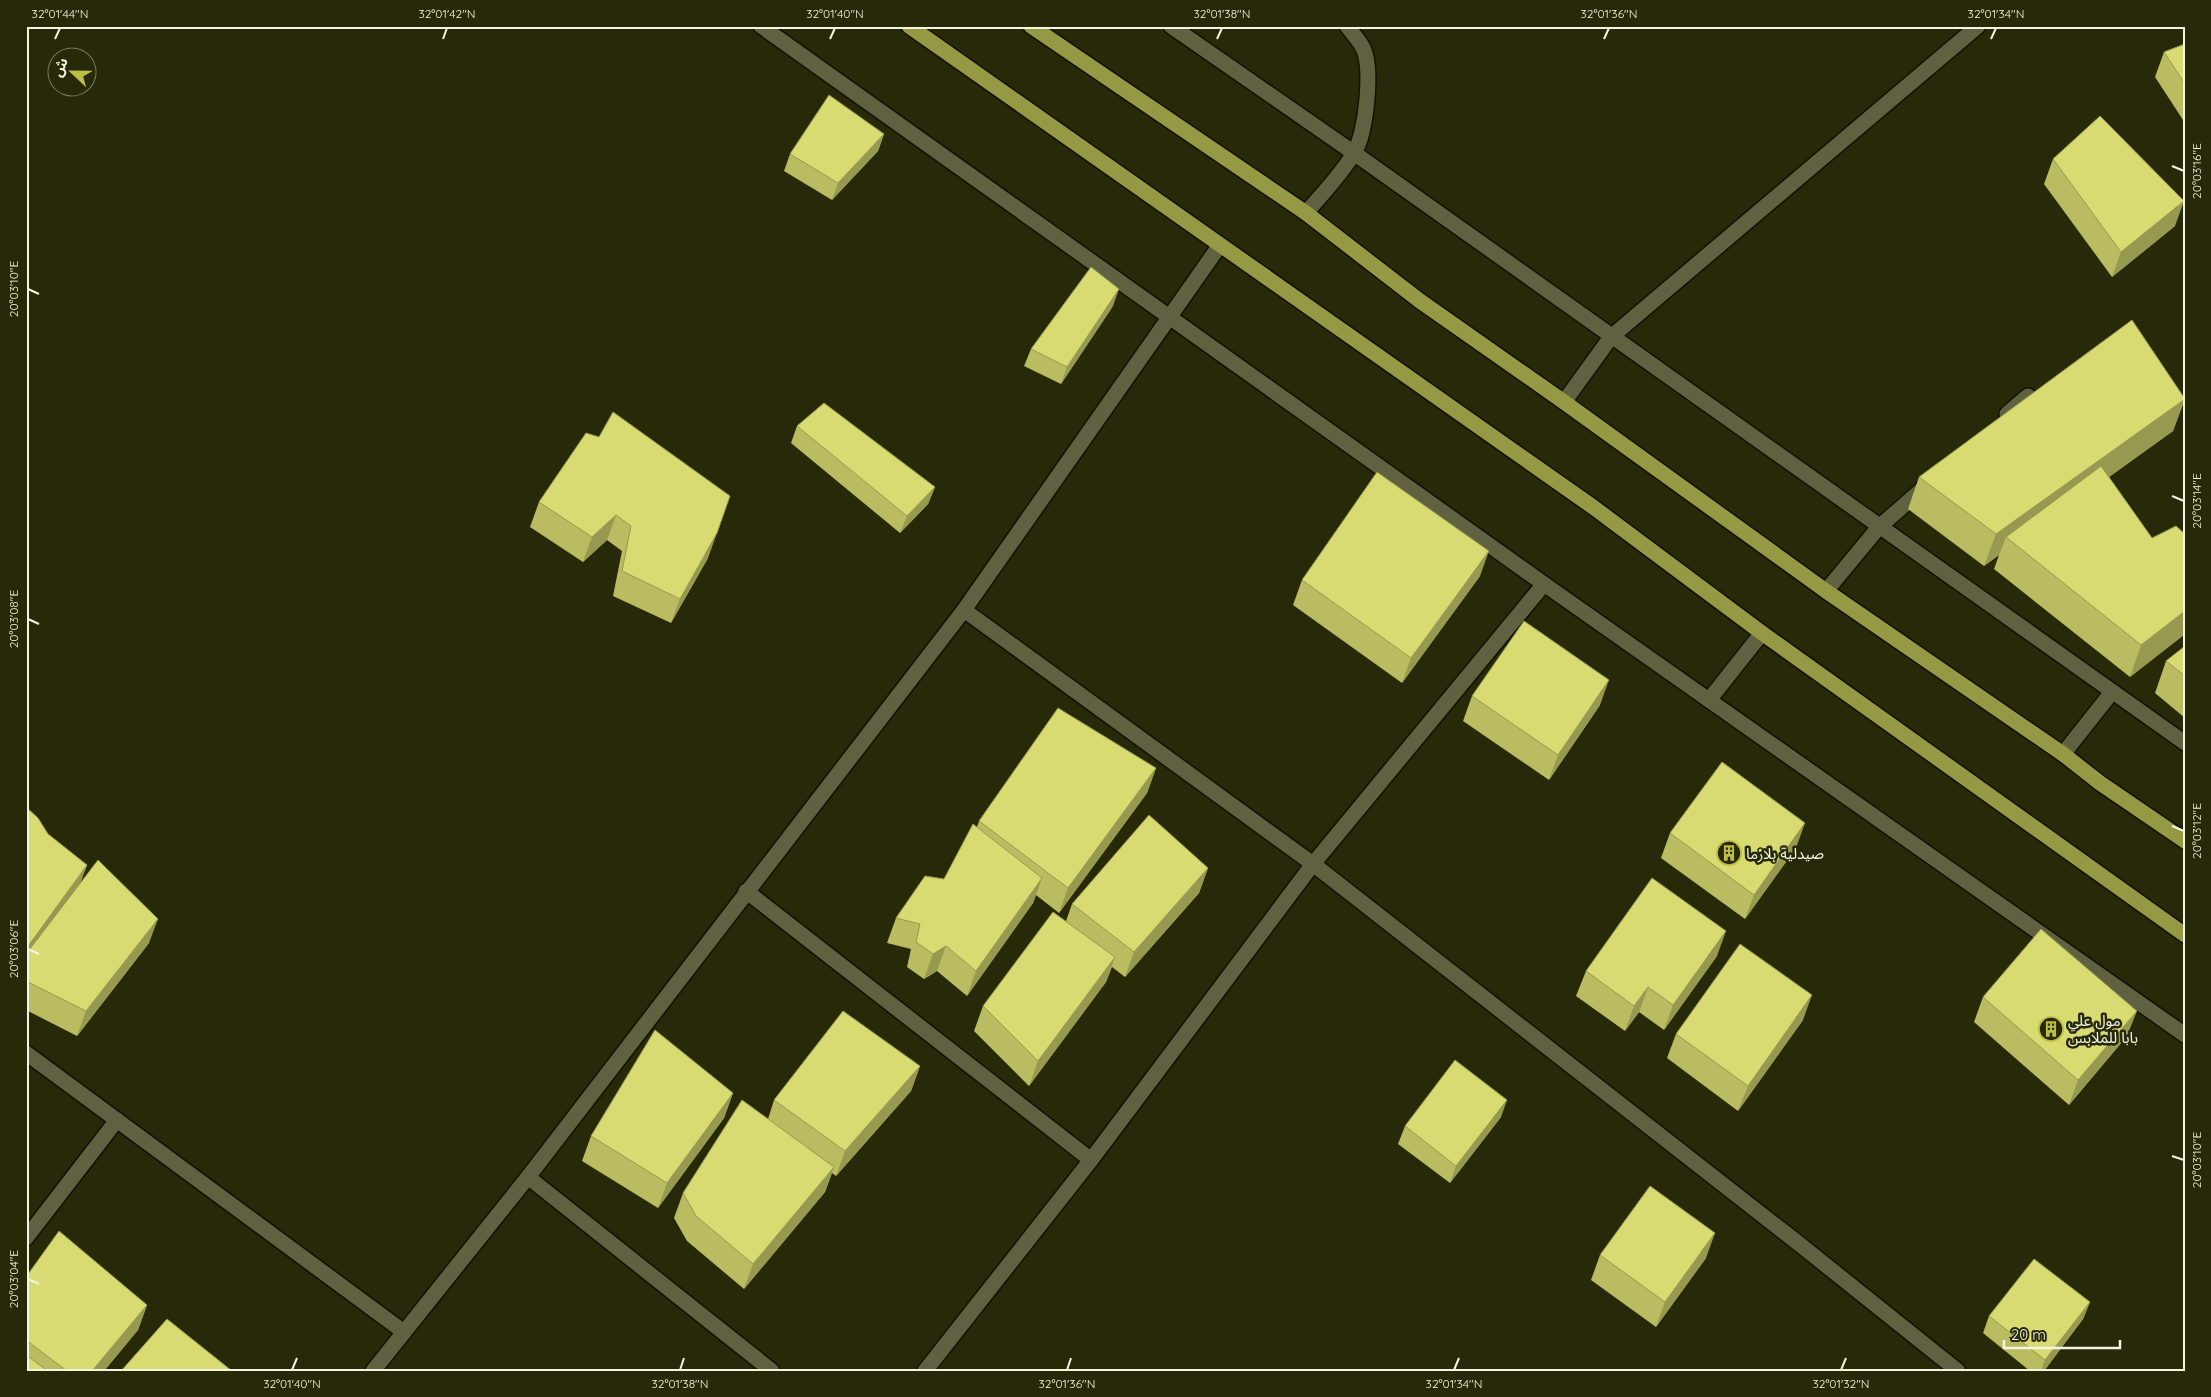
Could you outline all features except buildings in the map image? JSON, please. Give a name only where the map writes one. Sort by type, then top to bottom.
[{"type":"highway","points":[[909,26],[1593,507],[1762,633],[2185,934]]},
{"type":"highway","points":[[1030,26],[1306,213],[1420,301],[1564,402],[1826,591],[2063,754],[2100,783],[2185,841]]},
{"type":"street","points":[[761,26],[1168,318],[2185,1035]]},
{"type":"street","points":[[1172,26],[2185,743]]},
{"type":"street","points":[[1306,213],[1354,153],[1364,132],[1368,74],[1363,48],[1347,26]]},
{"type":"street","points":[[1564,402],[1611,337],[1978,26]]},
{"type":"street","points":[[374,1371],[528,1177],[746,891],[964,610],[1220,245]]},
{"type":"street","points":[[1998,422],[2028,396]]},
{"type":"street","points":[[1826,591],[1879,527],[1938,474]]},
{"type":"street","points":[[925,1371],[1091,1160],[1313,864],[1544,584]]},
{"type":"street","points":[[964,610],[1313,864],[1798,1243],[1958,1371]]},
{"type":"street","points":[[1709,700],[1762,633]]},
{"type":"street","points":[[2063,754],[2112,692]]},
{"type":"street","points":[[746,891],[1091,1160]]},
{"type":"street","points":[[26,1053],[404,1332]]},
{"type":"street","points":[[26,1238],[117,1120]]},
{"type":"street","points":[[528,1177],[772,1371]]},
{"type":"place","name":"صيدلية بلازما","points":[[1729,853]]},
{"type":"place","name":"مول علي بابا للملابس","points":[[2051,1029]]}]
